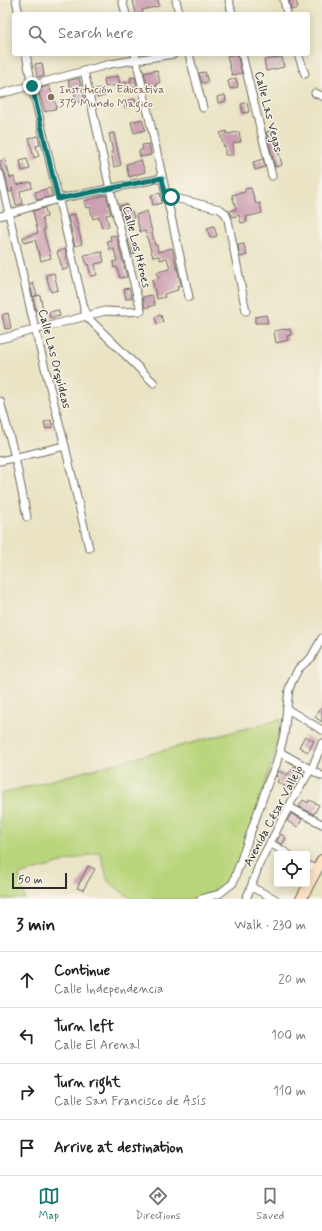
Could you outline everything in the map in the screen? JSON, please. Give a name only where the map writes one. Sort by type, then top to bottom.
[{"type":"main road","points":[[301,899],[322,860]]},
{"type":"street","points":[[16,0],[19,12]]},
{"type":"street","points":[[122,0],[125,12]]},
{"type":"street","points":[[176,0],[179,12]]},
{"type":"street","points":[[229,0],[232,12]]},
{"type":"street","points":[[284,0],[287,12]]},
{"type":"street","points":[[26,56],[32,86],[86,316],[154,383]]},
{"type":"street","points":[[0,94],[136,57],[149,56]]},
{"type":"street","points":[[190,56],[203,108]]},
{"type":"street","name":"Calle Las Vegas","points":[[242,56],[272,176]]},
{"type":"street","points":[[299,56],[305,74]]},
{"type":"street","points":[[136,57],[189,297]]},
{"type":"street","name":"Calle Los Héroes","points":[[84,71],[110,189],[140,311],[105,311],[86,316]]},
{"type":"street","name":"Calle Las Orquídeas","points":[[0,174],[35,330],[65,446],[88,548]]},
{"type":"street","points":[[0,216],[58,199],[162,178]]},
{"type":"street","points":[[166,198],[171,197],[220,209],[225,213],[228,220],[246,311]]},
{"type":"street","points":[[0,339],[86,316]]},
{"type":"street","points":[[0,401],[15,457],[27,517]]},
{"type":"street","points":[[0,461],[65,446]]},
{"type":"street","points":[[201,899],[219,894],[233,883],[280,752],[284,735],[289,689],[299,668],[311,658],[322,638]]},
{"type":"street","points":[[287,709],[322,730]]},
{"type":"street","name":"Avenida César Vallejo","points":[[246,899],[260,862],[289,807],[311,770],[322,743]]},
{"type":"street","points":[[280,752],[322,776]]},
{"type":"street","points":[[289,807],[322,824]]},
{"type":"street","points":[[270,843],[283,851]]},
{"type":"street","points":[[310,866],[317,870]]},
{"type":"street","points":[[251,887],[275,899]]},
{"type":"green space","points":[[281,719],[277,746],[260,802],[231,882],[217,892],[201,896],[197,899],[131,899],[108,881],[100,852],[19,875],[25,899],[0,899],[0,794]]},
{"type":"building","points":[[133,0],[158,0],[159,6],[142,10],[142,12],[136,12]]},
{"type":"building","points":[[289,0],[296,0],[298,8],[291,10]]},
{"type":"building","points":[[227,56],[238,56],[242,73],[232,75]]},
{"type":"building","points":[[282,57],[284,67],[266,71],[264,60]]},
{"type":"building","points":[[42,63],[44,76],[37,77],[35,64]]},
{"type":"building","points":[[157,70],[160,82],[156,84],[157,87],[149,89],[144,73]]},
{"type":"building","points":[[205,72],[208,82],[202,83],[199,73]]},
{"type":"building","points":[[118,76],[120,84],[131,81],[130,78],[135,77],[137,86],[118,93],[116,85],[105,87],[104,79]]},
{"type":"building","points":[[79,78],[85,101],[77,102],[73,87],[71,88],[68,81]]},
{"type":"building","points":[[236,78],[238,87],[230,89],[228,81]]},
{"type":"building","points":[[49,86],[57,108],[45,112],[38,89]]},
{"type":"building","points":[[103,88],[105,96],[97,98],[95,90]]},
{"type":"building","points":[[225,95],[226,101],[218,103],[217,97]]},
{"type":"building","points":[[135,99],[137,105],[125,108],[124,102]]},
{"type":"building","points":[[247,102],[249,112],[243,113],[241,104]]},
{"type":"building","points":[[142,119],[145,130],[134,133],[131,122]]},
{"type":"building","points":[[226,131],[227,134],[239,132],[241,142],[233,143],[233,155],[225,155],[225,146],[224,147],[220,133]]},
{"type":"building","points":[[273,131],[282,165],[275,167],[266,132]]},
{"type":"building","points":[[114,133],[121,165],[114,167],[111,152],[113,152],[109,134]]},
{"type":"building","points":[[38,136],[40,145],[36,146],[39,156],[34,158],[29,138]]},
{"type":"building","points":[[149,144],[151,155],[140,157],[139,151],[143,149],[142,145]]},
{"type":"building","points":[[5,159],[10,178],[14,177],[16,185],[31,182],[32,188],[20,191],[22,204],[16,205],[12,188],[12,192],[9,192],[5,173],[1,169],[0,164],[0,161]]},
{"type":"building","points":[[27,159],[30,169],[22,171],[20,161]]},
{"type":"building","points":[[263,159],[265,167],[255,170],[253,162]]},
{"type":"building","points":[[141,160],[145,172],[129,177],[126,164]]},
{"type":"building","points":[[50,188],[52,196],[37,200],[35,192]]},
{"type":"building","points":[[251,188],[256,204],[260,203],[262,213],[246,217],[247,222],[241,223],[239,215],[232,217],[230,211],[236,209],[232,195],[245,192],[245,189]]},
{"type":"building","points":[[160,193],[162,203],[153,205],[151,195]]},
{"type":"building","points":[[106,195],[111,214],[106,215],[109,226],[102,228],[99,217],[93,219],[90,207],[86,208],[84,201]]},
{"type":"building","points":[[126,204],[129,212],[132,211],[134,218],[123,221],[119,206]]},
{"type":"building","points":[[45,208],[47,217],[42,218],[45,230],[43,230],[51,258],[41,261],[35,240],[24,243],[23,237],[38,233],[33,211]]},
{"type":"building","points":[[147,211],[158,252],[172,248],[181,285],[177,286],[178,290],[164,294],[165,297],[157,299],[152,280],[159,278],[157,272],[170,269],[167,258],[160,260],[159,256],[153,257],[145,231],[140,232],[136,215]]},
{"type":"building","points":[[75,214],[82,244],[75,246],[68,216]]},
{"type":"building","points":[[214,226],[217,236],[210,238],[207,228]]},
{"type":"building","points":[[116,235],[127,277],[120,278],[117,267],[114,268],[113,262],[117,261],[114,249],[110,250],[107,241],[111,240],[110,236]]},
{"type":"building","points":[[131,239],[135,254],[132,255],[128,240]]},
{"type":"building","points":[[244,244],[247,255],[240,257],[238,245]]},
{"type":"building","points":[[65,249],[69,268],[63,270],[57,252]]},
{"type":"building","points":[[102,252],[104,262],[95,264],[97,275],[91,276],[84,255]]},
{"type":"building","points":[[54,273],[58,290],[51,292],[46,275]]},
{"type":"building","points":[[33,283],[37,295],[33,297],[30,285]]},
{"type":"building","points":[[129,288],[132,298],[126,299],[124,289]]},
{"type":"building","points":[[40,295],[43,310],[36,311],[33,297]]},
{"type":"building","points":[[152,295],[155,305],[145,308],[143,297]]},
{"type":"building","points":[[58,310],[60,316],[50,318],[49,312]]},
{"type":"building","points":[[8,313],[11,328],[5,329],[2,315]]},
{"type":"building","points":[[161,315],[163,322],[157,324],[155,317]]},
{"type":"building","points":[[266,315],[268,323],[255,323],[255,317]]},
{"type":"building","points":[[290,329],[291,335],[287,336],[288,340],[276,343],[274,331]]},
{"type":"building","points":[[51,420],[53,427],[46,429],[44,422]]},
{"type":"building","points":[[322,707],[322,722],[315,717]]},
{"type":"building","points":[[305,736],[314,741],[308,752],[299,747]]},
{"type":"building","points":[[295,766],[301,770],[293,780],[297,782],[292,790],[277,782],[279,778],[276,776],[279,771],[287,775]]},
{"type":"building","points":[[303,800],[308,803],[309,800],[319,805],[314,814],[299,807]]},
{"type":"building","points":[[291,814],[302,819],[298,827],[287,821]]},
{"type":"building","points":[[281,834],[286,838],[282,845],[277,841]]},
{"type":"building","points":[[88,866],[95,869],[83,890],[77,888]]},
{"type":"place","name":"Institución Educativa 379 Mundo Magico","points":[[51,97]]},
{"type":"route","points":[[32,86],[58,199],[162,178],[166,198],[171,197]]}]
